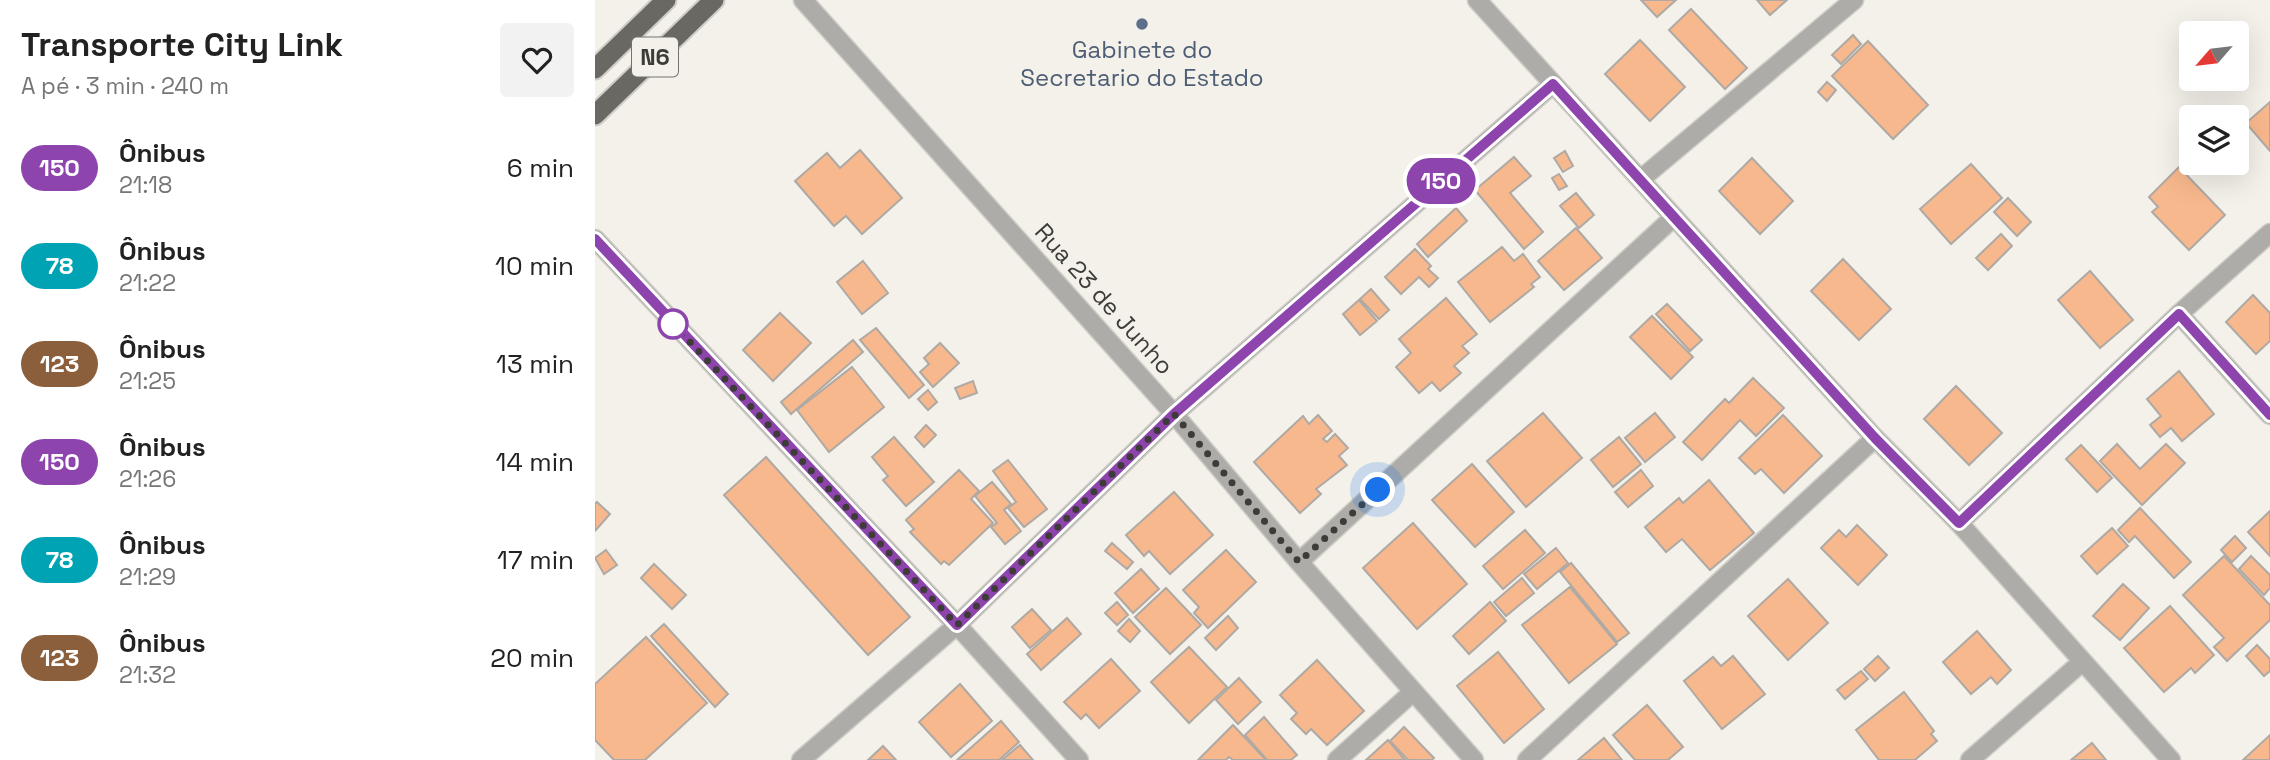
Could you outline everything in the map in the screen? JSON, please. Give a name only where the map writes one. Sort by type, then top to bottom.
[{"type":"highway","name":"N6","points":[[595,69],[666,0]]},
{"type":"highway","name":"N6","points":[[595,115],[714,0]]},
{"type":"street","name":"Rua 23 de Junho","points":[[803,0],[1174,414],[1299,562],[1474,760]]},
{"type":"street","points":[[1477,0],[1875,438],[1959,523],[2171,760]]},
{"type":"street","points":[[1641,179],[1854,0]]},
{"type":"street","points":[[801,760],[957,625],[1174,414],[1553,84]]},
{"type":"street","points":[[1299,562],[1674,217]]},
{"type":"street","points":[[1959,523],[2179,314],[2270,233]]},
{"type":"street","points":[[595,239],[957,625],[1079,760]]},
{"type":"street","points":[[2179,314],[2270,415]]},
{"type":"street","points":[[1527,760],[1875,438]]},
{"type":"street","points":[[1969,760],[2082,662]]},
{"type":"street","points":[[1337,760],[1413,692]]},
{"type":"building","points":[[1641,0],[1676,0],[1657,17]]},
{"type":"building","points":[[1757,0],[1787,0],[1770,15]]},
{"type":"building","points":[[1691,9],[1747,68],[1725,89],[1669,30]]},
{"type":"building","points":[[1853,35],[1861,44],[1841,64],[1832,55]]},
{"type":"building","points":[[1640,40],[1685,87],[1650,121],[1605,74]]},
{"type":"building","points":[[1868,41],[1928,105],[1893,139],[1832,76]]},
{"type":"building","points":[[1827,82],[1836,90],[1827,101],[1818,92]]},
{"type":"building","points":[[2270,102],[2270,151],[2249,126],[2249,120]]},
{"type":"building","points":[[860,150],[902,198],[862,234],[846,216],[834,226],[795,181],[827,153],[840,168]]},
{"type":"building","points":[[1565,151],[1573,166],[1563,172],[1554,158]]},
{"type":"building","points":[[1514,157],[1531,176],[1510,193],[1543,232],[1524,249],[1475,190]]},
{"type":"building","points":[[1752,158],[1793,201],[1760,234],[1719,191]]},
{"type":"building","points":[[1971,164],[2002,198],[1951,244],[1920,209]]},
{"type":"building","points":[[2179,167],[2179,175],[2187,175],[2225,215],[2189,250],[2152,212],[2158,207],[2149,197]]},
{"type":"building","points":[[1559,174],[1567,186],[1559,190],[1552,178]]},
{"type":"building","points":[[1576,193],[1594,215],[1579,228],[1560,206]]},
{"type":"building","points":[[2008,198],[2031,222],[2017,236],[1994,212]]},
{"type":"building","points":[[1456,208],[1467,221],[1428,257],[1417,244]]},
{"type":"building","points":[[1576,228],[1602,258],[1564,290],[1538,261]]},
{"type":"building","points":[[2001,234],[2012,246],[1988,270],[1976,258]]},
{"type":"building","points":[[1502,247],[1514,261],[1523,254],[1540,277],[1531,284],[1534,287],[1490,322],[1458,282]]},
{"type":"building","points":[[1415,249],[1431,266],[1428,269],[1438,278],[1429,287],[1419,277],[1401,294],[1385,277]]},
{"type":"building","points":[[1843,259],[1891,309],[1859,340],[1811,291]]},
{"type":"building","points":[[863,261],[888,293],[862,314],[837,282]]},
{"type":"building","points":[[2090,271],[2133,320],[2100,348],[2058,300]]},
{"type":"building","points":[[1371,289],[1389,310],[1379,319],[1360,299]]},
{"type":"building","points":[[2253,295],[2270,313],[2270,341],[2256,354],[2226,322]]},
{"type":"building","points":[[1446,298],[1477,334],[1462,346],[1469,353],[1454,366],[1461,373],[1440,391],[1432,382],[1419,393],[1396,367],[1411,353],[1399,339]]},
{"type":"building","points":[[1359,300],[1377,321],[1360,335],[1343,314]]},
{"type":"building","points":[[1667,304],[1702,340],[1690,351],[1656,314]]},
{"type":"building","points":[[780,313],[811,343],[773,381],[743,350]]},
{"type":"building","points":[[1652,316],[1693,357],[1671,379],[1630,337]]},
{"type":"building","points":[[876,328],[924,385],[909,398],[860,340]]},
{"type":"building","points":[[853,340],[863,352],[791,414],[781,402]]},
{"type":"building","points":[[940,343],[959,363],[933,387],[920,372],[929,364],[924,358]]},
{"type":"building","points":[[852,367],[884,407],[829,452],[797,410]]},
{"type":"building","points":[[2179,371],[2214,414],[2182,441],[2171,428],[2160,437],[2150,425],[2161,416],[2147,399]]},
{"type":"building","points":[[1753,378],[1784,408],[1756,436],[1740,420],[1702,460],[1683,442],[1725,399],[1729,403]]},
{"type":"building","points":[[973,381],[977,393],[960,399],[955,388]]},
{"type":"building","points":[[1956,386],[2002,433],[1969,465],[1924,419]]},
{"type":"building","points":[[928,390],[937,402],[928,410],[918,399]]},
{"type":"building","points":[[1543,413],[1582,458],[1526,507],[1487,461]]},
{"type":"building","points":[[1655,413],[1675,437],[1645,462],[1625,438]]},
{"type":"building","points":[[1318,415],[1332,431],[1323,439],[1327,442],[1335,434],[1348,448],[1339,456],[1347,465],[1316,489],[1321,494],[1300,513],[1254,462],[1303,416],[1309,424]]},
{"type":"building","points":[[1783,415],[1822,456],[1784,493],[1761,469],[1755,474],[1739,458]]},
{"type":"building","points":[[926,425],[936,435],[924,447],[915,437]]},
{"type":"building","points":[[894,437],[934,482],[906,506],[883,480],[888,476],[872,457]]},
{"type":"building","points":[[1619,437],[1641,464],[1613,487],[1591,460]]},
{"type":"building","points":[[2117,444],[2140,469],[2166,444],[2185,463],[2142,505],[2100,461]]},
{"type":"building","points":[[2081,445],[2112,478],[2097,492],[2066,459]]},
{"type":"building","points":[[766,457],[910,617],[868,655],[724,495]]},
{"type":"building","points":[[1008,460],[1047,509],[1024,527],[1008,508],[1016,502],[993,471]]},
{"type":"building","points":[[1472,464],[1514,512],[1475,547],[1432,500]]},
{"type":"building","points":[[959,470],[979,491],[971,499],[993,523],[949,565],[944,561],[941,564],[910,532],[914,529],[906,520]]},
{"type":"building","points":[[1641,470],[1653,486],[1628,507],[1615,492]]},
{"type":"building","points":[[1709,480],[1754,533],[1710,570],[1682,539],[1666,552],[1645,527],[1679,498],[1683,503]]},
{"type":"building","points":[[992,482],[1011,504],[1004,510],[1021,531],[1005,544],[991,527],[997,523],[975,496]]},
{"type":"building","points":[[1174,492],[1213,535],[1170,574],[1149,551],[1144,556],[1126,535]]},
{"type":"building","points":[[597,502],[610,514],[595,531],[595,504]]},
{"type":"building","points":[[2140,508],[2191,562],[2174,578],[2135,536],[2129,542],[2118,530]]},
{"type":"building","points":[[2270,511],[2270,556],[2248,532]]},
{"type":"building","points":[[1413,523],[1467,584],[1417,629],[1363,568]]},
{"type":"building","points":[[1857,525],[1887,555],[1858,585],[1821,548],[1839,530],[1846,537]]},
{"type":"building","points":[[2112,528],[2128,546],[2097,574],[2081,556]]},
{"type":"building","points":[[1525,530],[1545,553],[1503,589],[1483,566]]},
{"type":"building","points":[[2235,536],[2246,548],[2232,562],[2221,550]]},
{"type":"building","points":[[1112,543],[1133,562],[1127,569],[1105,551]]},
{"type":"building","points":[[1556,548],[1568,563],[1537,589],[1524,574]]},
{"type":"building","points":[[606,550],[617,565],[604,574],[595,558]]},
{"type":"building","points":[[1226,550],[1256,582],[1208,628],[1194,613],[1199,607],[1183,590]]},
{"type":"building","points":[[2224,556],[2270,605],[2270,620],[2227,661],[2214,647],[2224,638],[2183,595]]},
{"type":"building","points":[[2251,556],[2270,575],[2270,588],[2264,595],[2239,569]]},
{"type":"building","points":[[1571,563],[1629,633],[1617,642],[1560,572]]},
{"type":"building","points":[[654,564],[686,595],[672,609],[641,578]]},
{"type":"building","points":[[1141,569],[1159,589],[1133,613],[1115,593]]},
{"type":"building","points":[[1522,578],[1534,593],[1506,616],[1494,602]]},
{"type":"building","points":[[1788,579],[1828,623],[1788,660],[1748,616]]},
{"type":"building","points":[[2123,584],[2149,608],[2120,640],[2093,616]]},
{"type":"building","points":[[1570,587],[1617,644],[1569,683],[1522,625]]},
{"type":"building","points":[[1166,588],[1201,625],[1170,654],[1135,617]]},
{"type":"building","points":[[1117,602],[1128,615],[1117,625],[1105,613]]},
{"type":"building","points":[[1490,602],[1506,621],[1469,654],[1453,636]]},
{"type":"building","points":[[2170,606],[2214,655],[2195,673],[2191,668],[2164,692],[2124,648]]},
{"type":"building","points":[[1032,609],[1051,630],[1030,648],[1012,627]]},
{"type":"building","points":[[1228,616],[1238,628],[1216,650],[1205,638]]},
{"type":"building","points":[[1067,618],[1081,634],[1041,670],[1027,654]]},
{"type":"building","points":[[1129,619],[1140,631],[1130,642],[1118,631]]},
{"type":"building","points":[[664,624],[728,694],[715,707],[651,636]]},
{"type":"building","points":[[1977,631],[2011,670],[1997,684],[1991,677],[1971,694],[1943,662]]},
{"type":"building","points":[[646,637],[707,703],[645,760],[614,760],[595,740],[595,684]]},
{"type":"building","points":[[2257,645],[2270,659],[2270,671],[2264,676],[2246,656]]},
{"type":"building","points":[[1189,647],[1227,687],[1189,723],[1151,682]]},
{"type":"building","points":[[1498,652],[1544,709],[1504,743],[1457,686]]},
{"type":"building","points":[[1733,656],[1765,694],[1722,729],[1684,681],[1713,657],[1721,666]]},
{"type":"building","points":[[1878,656],[1889,668],[1875,681],[1864,669]]},
{"type":"building","points":[[1111,659],[1140,691],[1099,728],[1086,714],[1081,719],[1064,702]]},
{"type":"building","points":[[1317,660],[1364,711],[1327,745],[1311,729],[1306,734],[1291,719],[1297,713],[1280,695]]},
{"type":"building","points":[[1861,671],[1868,679],[1845,699],[1837,690]]},
{"type":"building","points":[[1239,678],[1261,702],[1238,724],[1216,700]]},
{"type":"building","points":[[960,684],[992,721],[951,757],[919,722]]},
{"type":"building","points":[[1904,692],[1934,731],[1931,734],[1937,741],[1915,760],[1879,760],[1856,730]]},
{"type":"building","points":[[1647,705],[1683,747],[1668,760],[1635,760],[1613,735]]},
{"type":"building","points":[[1264,717],[1297,755],[1291,760],[1267,760],[1245,735]]},
{"type":"building","points":[[1001,721],[1019,742],[999,760],[957,760]]},
{"type":"building","points":[[1233,725],[1266,760],[1233,760],[1229,757],[1226,760],[1198,760]]},
{"type":"building","points":[[1404,727],[1434,758],[1432,760],[1408,760],[1390,741]]},
{"type":"building","points":[[2270,735],[2270,760],[2243,760]]},
{"type":"building","points":[[1604,738],[1622,760],[1578,760]]},
{"type":"building","points":[[1388,740],[1405,760],[1366,760]]},
{"type":"building","points":[[2092,743],[2106,760],[2071,760]]},
{"type":"building","points":[[1020,745],[1033,760],[1002,760]]},
{"type":"building","points":[[883,746],[896,760],[868,760]]},
{"type":"bus line","name":"150","points":[[595,239],[957,625],[1174,414],[1553,84],[1875,438],[1959,523],[2179,314],[2270,415]]},
{"type":"place","name":"Gabinete do Secretario do Estado","points":[[1142,24]]},
{"type":"route","points":[[673,324],[957,625],[1174,414],[1299,562],[1378,490]]}]
